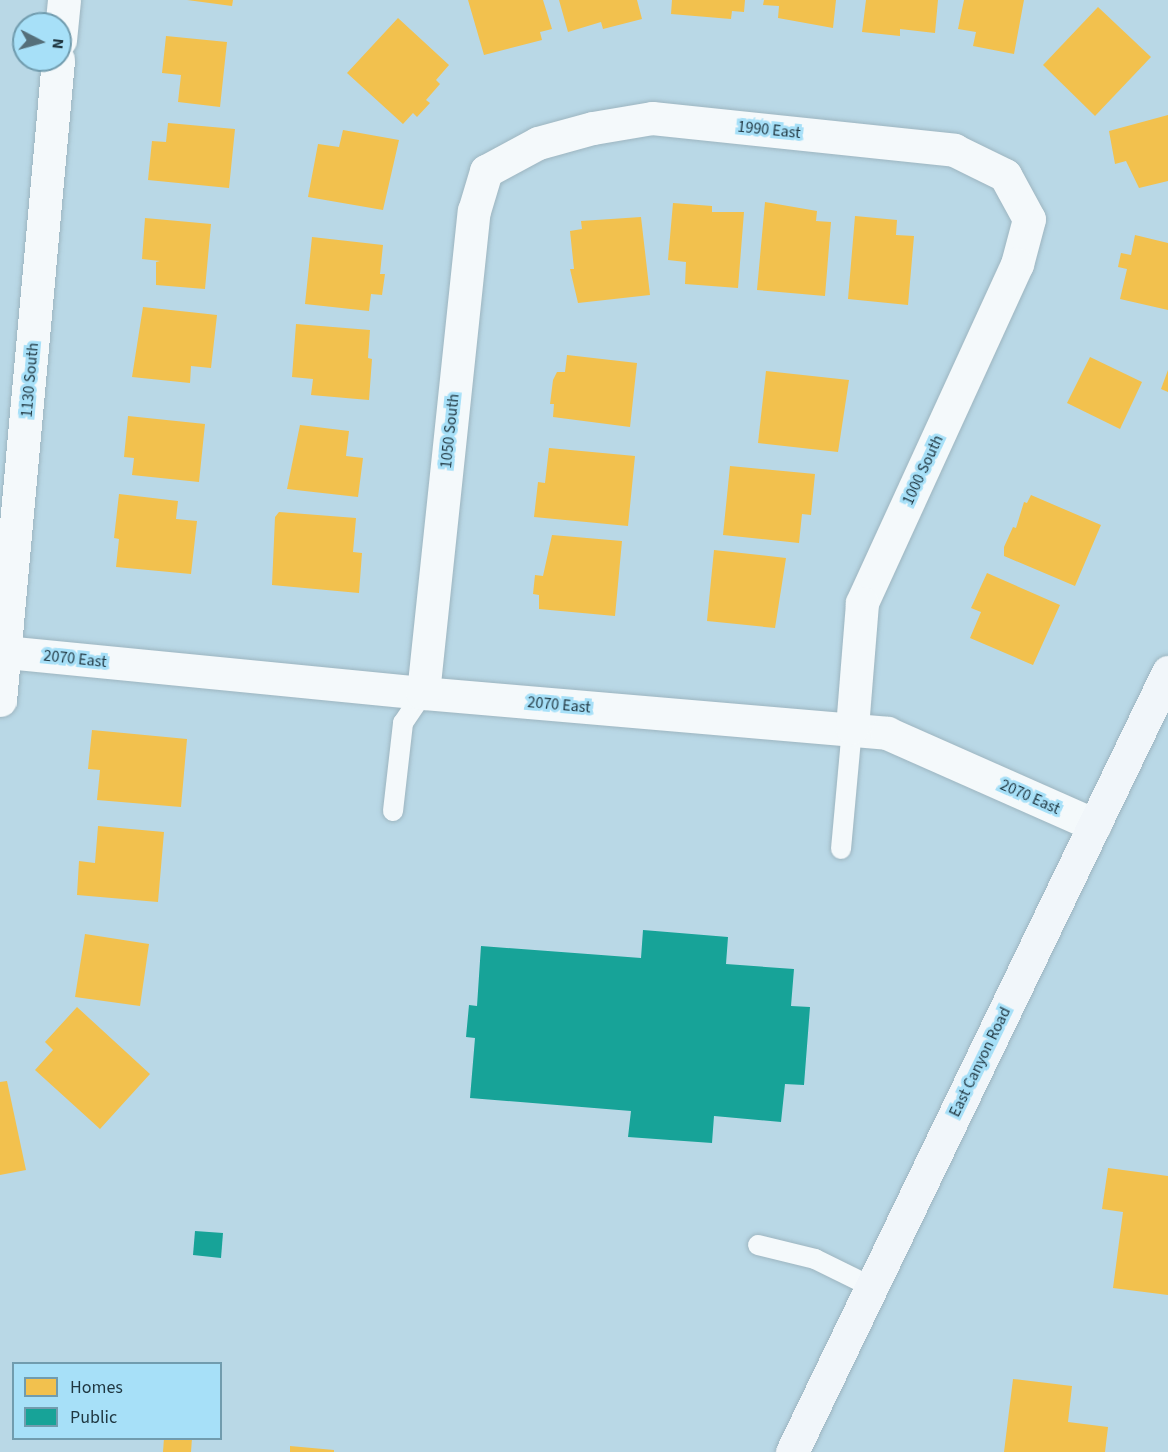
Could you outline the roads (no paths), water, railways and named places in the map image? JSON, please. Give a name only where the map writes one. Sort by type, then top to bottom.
[{"type":"main road","name":"East Canyon Road","points":[[792,1452],[1168,672]]},
{"type":"street","name":"1130 South","points":[[0,700],[57,72]]},
{"type":"street","name":"1990 East","points":[[486,171],[538,143],[594,128],[652,118],[954,150],[1005,175],[1029,219]]},
{"type":"street","name":"1050 South","points":[[423,693],[474,211],[486,171]]},
{"type":"street","name":"1000 South","points":[[852,728],[862,603],[1017,264],[1029,219]]},
{"type":"street","name":"2070 East","points":[[5,652],[423,693],[852,728],[887,733],[1095,825]]},
{"type":"lane","points":[[393,811],[403,723],[423,693]]},
{"type":"lane","points":[[841,849],[852,728]]},
{"type":"lane","points":[[758,1245],[815,1259],[872,1287]]}]
